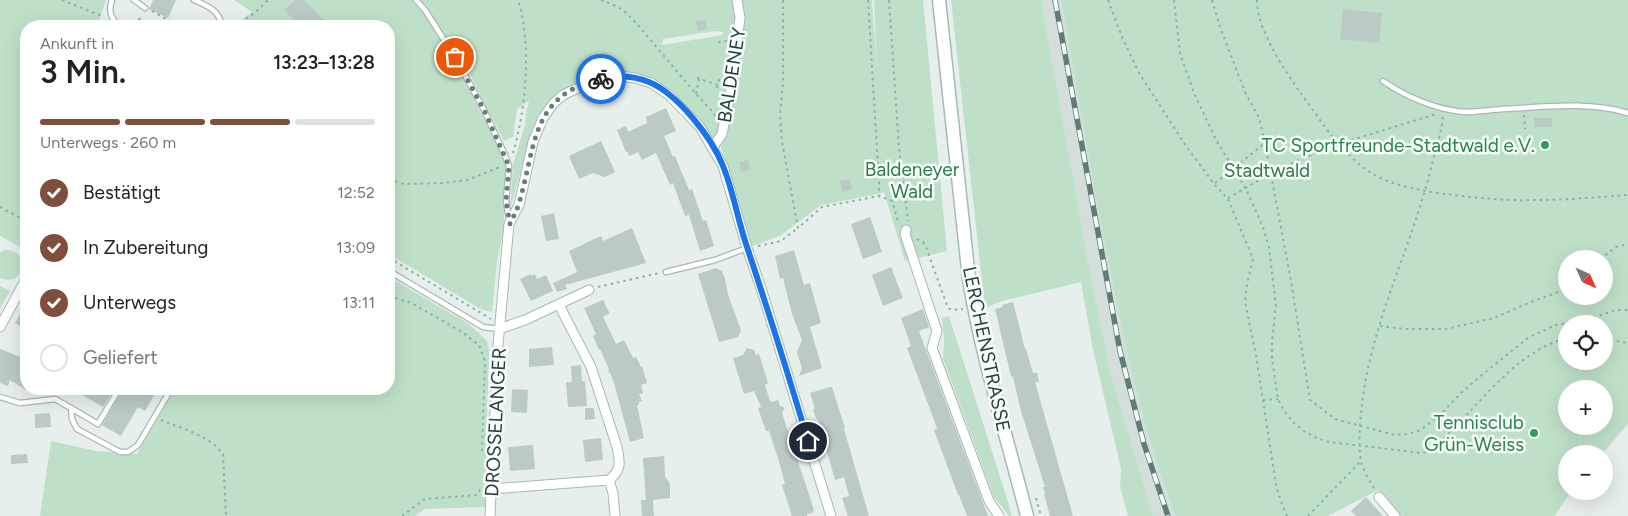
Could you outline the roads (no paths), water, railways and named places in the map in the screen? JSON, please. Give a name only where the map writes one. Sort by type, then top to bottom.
[{"type":"main road","name":"LERCHENSTRASSE","points":[[939,0],[969,279],[980,336],[1027,516]]},
{"type":"street","name":"BALDENEY","points":[[713,148],[722,134],[731,89],[740,18],[737,0]]},
{"type":"street","name":"DROSSELANGER","points":[[490,516],[500,326],[510,224],[519,205],[533,142],[540,123],[553,104],[563,95],[591,82],[612,77],[627,77],[643,80],[669,94],[700,127],[723,166],[831,516]]},
{"type":"street","name":"LERCHENSTRASSE","points":[[906,232],[937,331],[932,348],[989,501],[999,516]]},
{"type":"street","points":[[500,326],[510,326],[589,290]]},
{"type":"street","points":[[0,327],[14,309],[20,294]]},
{"type":"street","points":[[492,489],[609,480],[616,475],[619,469],[620,458],[617,447],[591,367],[559,304]]},
{"type":"street","points":[[609,480],[613,493],[615,516]]},
{"type":"street","points":[[1379,497],[1395,516]]},
{"type":"lane","points":[[112,0],[110,8],[113,20]]},
{"type":"lane","points":[[134,0],[145,8]]},
{"type":"lane","points":[[194,0],[211,7],[217,13],[220,20]]},
{"type":"lane","points":[[416,0],[430,17],[471,85],[509,166],[506,201],[510,224]]},
{"type":"lane","points":[[1383,81],[1396,90],[1416,99],[1444,108],[1465,112],[1576,106],[1614,109],[1628,113]]},
{"type":"lane","points":[[666,272],[715,260],[747,248]]},
{"type":"lane","points":[[395,275],[483,327],[500,326]]},
{"type":"lane","points":[[0,397],[20,403],[55,399],[98,424],[115,395]]},
{"type":"lane","points":[[71,408],[72,419],[77,429],[120,452],[128,452],[138,445],[167,395]]},
{"type":"railway","points":[[1055,0],[1120,351],[1144,444],[1168,516]]},
{"type":"place","name":"TC Sportfreunde-Stadtwald e.V.","points":[[1545,145]]},
{"type":"place","name":"Tennisclub Grün-Weiss","points":[[1534,433]]},
{"type":"park label","name":"Stadtwald","points":[[1267,170]]},
{"type":"park label","name":"Baldeneyer Wald","points":[[912,180]]}]
